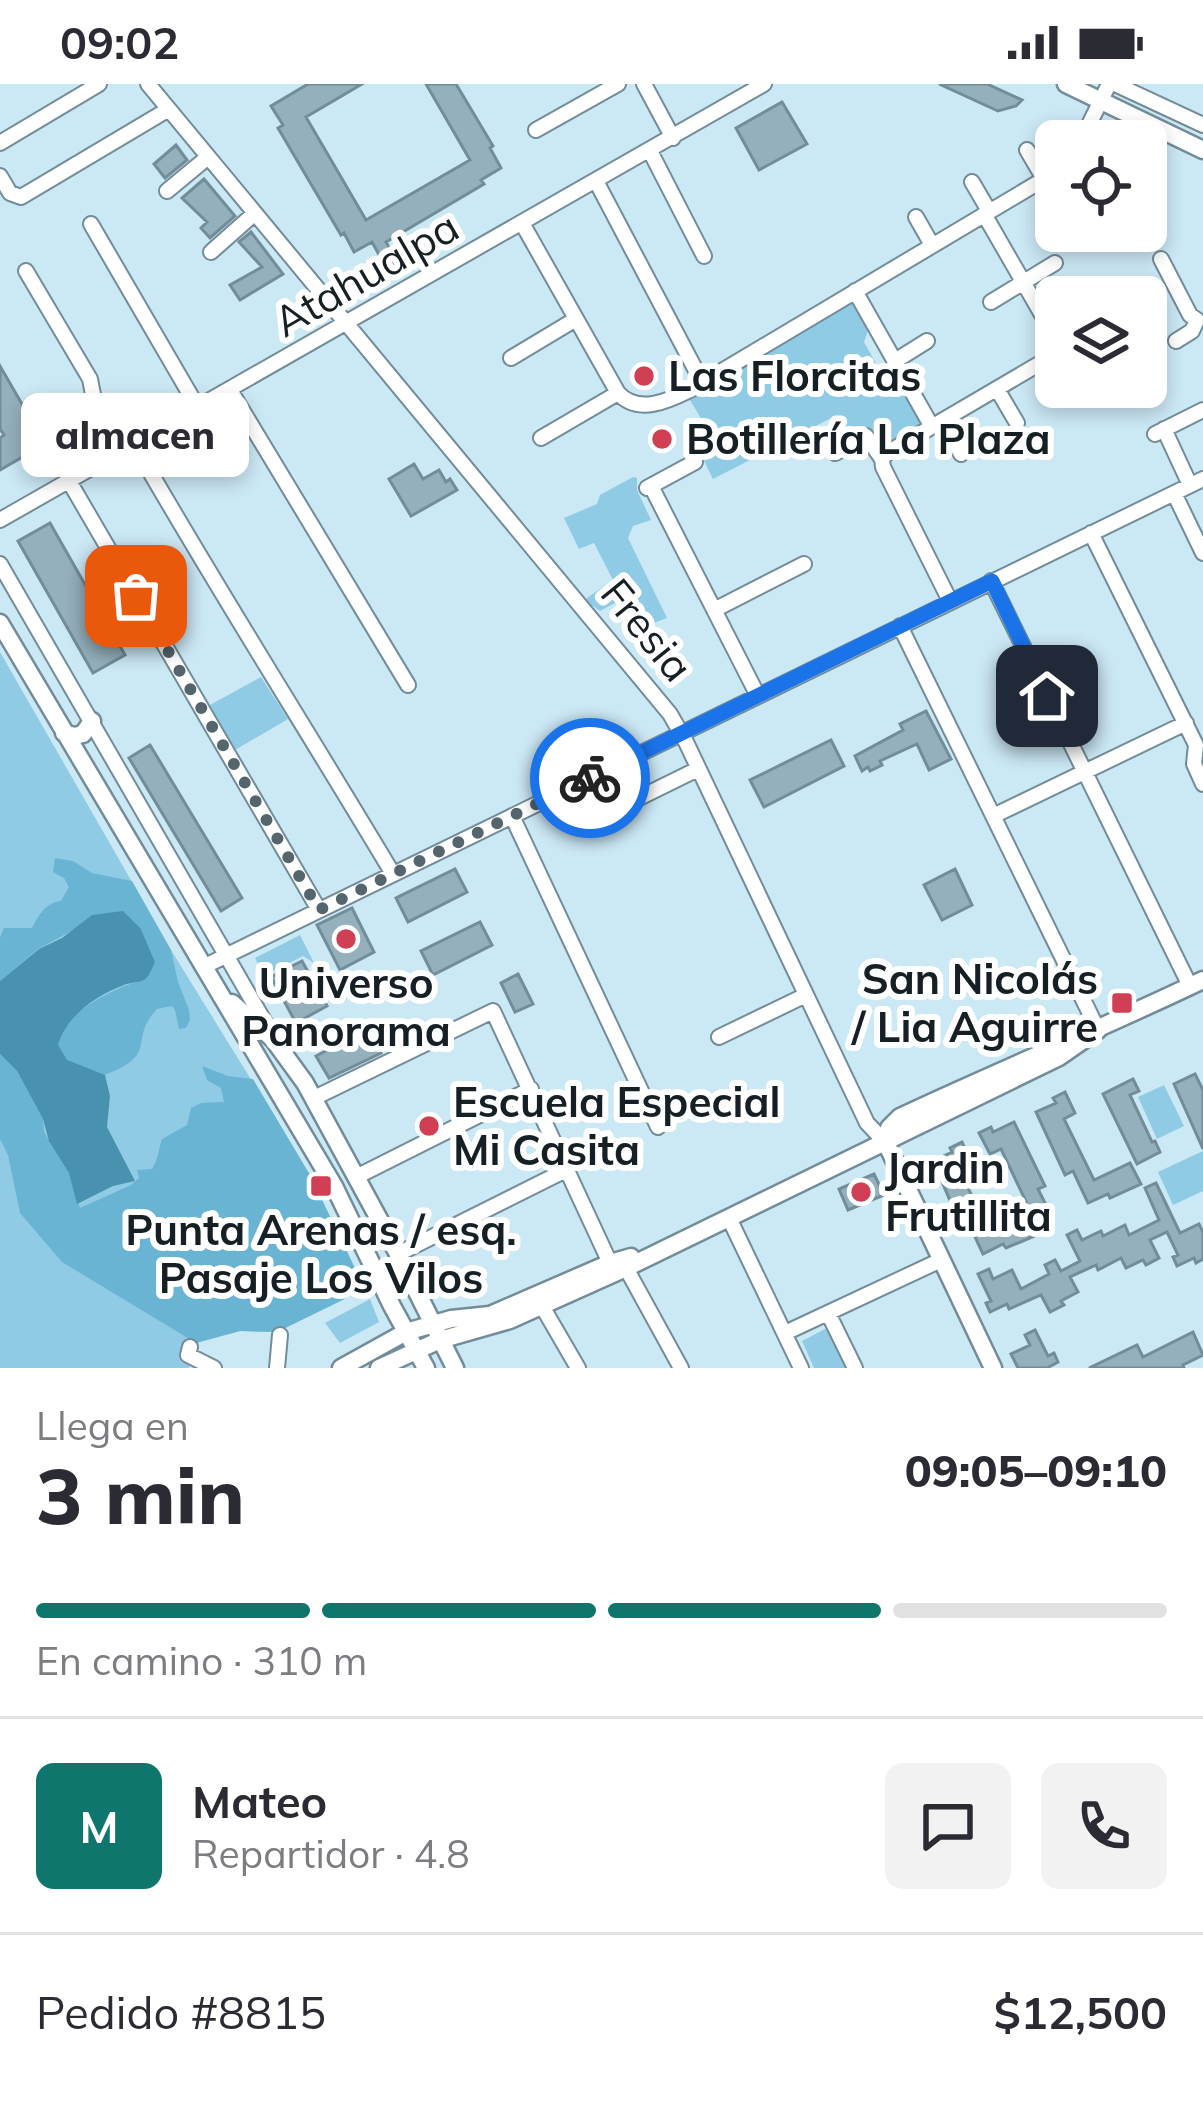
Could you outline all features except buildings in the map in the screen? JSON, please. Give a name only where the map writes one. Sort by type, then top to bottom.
[{"type":"main road","points":[[1066,84],[1108,90],[1203,149]]},
{"type":"main road","points":[[0,623],[334,1186],[426,1368]]},
{"type":"main road","points":[[64,733],[83,734],[92,721]]},
{"type":"main road","points":[[380,1368],[436,1332],[667,1248],[1059,1057],[1098,1030],[1196,983]]},
{"type":"main road","points":[[222,995],[280,1048],[314,1098],[455,1368]]},
{"type":"main road","name":"Fresia","points":[[886,1143],[993,1368]]},
{"type":"main road","points":[[341,1368],[406,1332],[487,1328],[542,1306],[618,1266]]},
{"type":"main road","points":[[380,1368],[409,1368]]},
{"type":"street","points":[[0,143],[99,84]]},
{"type":"street","name":"Fresia","points":[[148,84],[670,714],[867,1123],[886,1143]]},
{"type":"street","points":[[536,130],[618,84]]},
{"type":"street","points":[[644,84],[673,138]]},
{"type":"street","name":"Atahualpa","points":[[0,520],[764,84]]},
{"type":"street","points":[[1092,120],[1108,90],[1203,125]]},
{"type":"street","points":[[0,176],[14,196],[21,196],[169,109]]},
{"type":"street","points":[[1028,150],[1035,158]]},
{"type":"street","points":[[650,151],[704,256]]},
{"type":"street","points":[[166,191],[208,157]]},
{"type":"street","points":[[596,181],[702,382]]},
{"type":"street","points":[[972,182],[1035,302]]},
{"type":"street","points":[[522,223],[618,394],[627,402],[656,404],[702,382],[1035,184]]},
{"type":"street","points":[[212,252],[255,213]]},
{"type":"street","points":[[916,217],[932,245]]},
{"type":"street","points":[[91,224],[198,408]]},
{"type":"street","points":[[1161,259],[1190,315],[1200,320],[1176,341]]},
{"type":"street","points":[[991,302],[1055,263]]},
{"type":"street","points":[[26,272],[90,379],[97,415],[119,452]]},
{"type":"street","points":[[855,291],[895,361],[961,454]]},
{"type":"street","points":[[512,358],[576,319]]},
{"type":"street","points":[[895,361],[927,341]]},
{"type":"street","points":[[882,459],[1035,366]]},
{"type":"street","points":[[230,389],[408,685]]},
{"type":"street","points":[[997,389],[1017,423]]},
{"type":"street","points":[[541,438],[618,394]]},
{"type":"street","points":[[203,967],[1197,482],[1159,431],[1203,410]]},
{"type":"street","points":[[835,453],[866,436],[882,459],[950,601]]},
{"type":"street","points":[[134,444],[393,874]]},
{"type":"street","points":[[695,461],[647,488],[758,696]]},
{"type":"street","points":[[69,481],[319,910]]},
{"type":"street","points":[[1174,493],[1203,553]]},
{"type":"street","points":[[1091,533],[1196,745],[1194,764],[1203,784]]},
{"type":"street","points":[[0,564],[280,1048]]},
{"type":"street","points":[[714,610],[804,564]]},
{"type":"street","points":[[992,581],[1196,983]]},
{"type":"street","points":[[900,626],[1098,1030]]},
{"type":"street","points":[[993,816],[1186,723]]},
{"type":"street","points":[[586,824],[698,769]]},
{"type":"street","points":[[512,816],[658,1127]]},
{"type":"street","points":[[719,1037],[806,995]]},
{"type":"street","points":[[314,1098],[493,1010],[566,1170],[681,1368]]},
{"type":"street","points":[[356,1177],[531,1089]]},
{"type":"street","points":[[398,1254],[566,1170]]},
{"type":"street","points":[[730,1218],[801,1368]]},
{"type":"street","points":[[784,1333],[941,1259]]},
{"type":"street","points":[[542,1306],[578,1368]]},
{"type":"street","points":[[829,1312],[855,1368]]},
{"type":"street","points":[[277,1368],[280,1335]]},
{"type":"street","points":[[190,1347],[188,1355],[214,1368]]},
{"type":"shaded area","points":[[855,299],[870,325],[864,342],[888,385],[902,383],[924,421],[921,431],[880,452],[868,430],[849,439],[835,416],[713,479],[702,457],[715,442],[687,395]]},
{"type":"shaded area","points":[[633,477],[651,520],[633,526],[628,538],[667,618],[651,624],[634,593],[600,611],[586,601],[613,580],[594,543],[579,549],[564,518],[597,504],[600,495]]},
{"type":"shaded area","points":[[0,652],[171,950],[310,1175],[365,1289],[277,1332],[240,1331],[196,1343],[189,1368],[0,1368]]},
{"type":"shaded area","points":[[261,677],[288,719],[235,750],[210,705]]},
{"type":"shaded area","points":[[55,858],[73,861],[92,873],[132,881],[171,950],[189,1010],[186,1028],[179,1029],[172,1006],[157,1009],[133,1060],[105,1075],[62,1055],[61,1030],[85,1007],[144,980],[155,962],[141,929],[75,929],[38,949],[0,981],[4,928],[32,928],[43,910],[61,901],[69,887],[53,872]]},
{"type":"shaded area","points":[[123,911],[141,929],[155,962],[152,969],[144,980],[114,989],[84,1008],[58,1045],[67,1060],[105,1075],[110,1096],[107,1127],[135,1181],[77,1204],[69,1173],[49,1141],[43,1119],[17,1071],[0,1054],[0,981],[92,915]]},
{"type":"shaded area","points":[[300,935],[314,963],[303,956],[264,976],[255,958]]},
{"type":"shaded area","points":[[0,1054],[17,1071],[43,1119],[44,1132],[69,1172],[80,1208],[131,1185],[139,1178],[137,1170],[152,1169],[162,1139],[187,1125],[191,1108],[224,1102],[221,1088],[207,1080],[202,1066],[253,1079],[310,1175],[365,1289],[277,1332],[240,1331],[196,1343],[62,1262],[20,1213],[0,1139]]},
{"type":"shaded area","points":[[1164,1085],[1184,1126],[1157,1139],[1138,1097]]},
{"type":"shaded area","points":[[1203,1151],[1203,1191],[1173,1205],[1158,1172]]},
{"type":"shaded area","points":[[370,1299],[379,1322],[340,1343],[325,1323]]},
{"type":"shaded area","points":[[829,1327],[849,1368],[814,1368],[802,1341]]},
{"type":"way so far","points":[[136,596],[319,910],[590,778]]},
{"type":"place","name":"Las Florcitas","points":[[644,376]]},
{"type":"place","name":"Botillería La Plaza","points":[[662,439]]},
{"type":"place","name":"almacen","points":[[136,596]]},
{"type":"place","name":"Universo Panorama","points":[[346,939]]},
{"type":"place","name":"San Nicolás / Lia Aguirre","points":[[1122,1003]]},
{"type":"place","name":"Escuela Especial Mi Casita","points":[[429,1126]]},
{"type":"place","name":"Punta Arenas / esq. Pasaje Los Vilos","points":[[321,1186]]},
{"type":"place","name":"Jardin Frutillita","points":[[861,1192]]},
{"type":"route","points":[[590,778],[992,581],[1047,696]]}]
